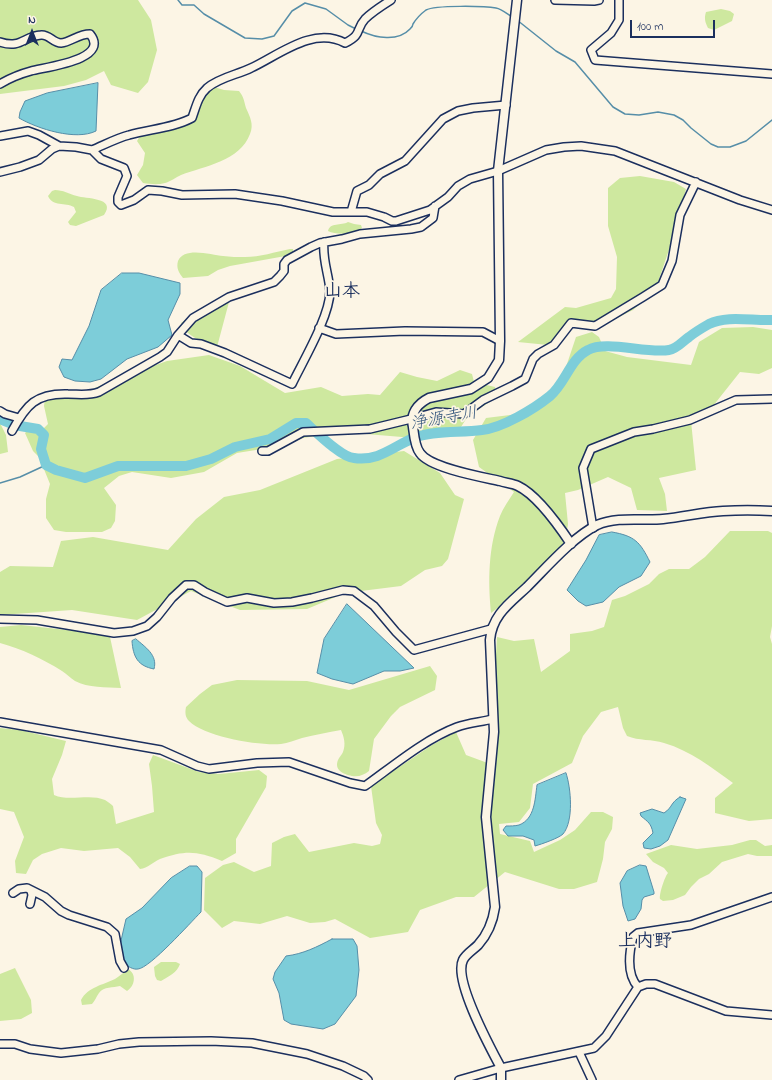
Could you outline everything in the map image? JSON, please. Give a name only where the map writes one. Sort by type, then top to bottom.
[{"type":"street","points":[[92,150],[128,135],[180,124],[192,118],[200,96],[216,82],[251,68],[292,46],[322,37],[333,38],[344,43],[353,39],[358,33],[362,22],[391,0]]},
{"type":"street","points":[[518,0],[498,171],[499,360],[488,378],[471,389],[424,400],[418,405],[413,414],[412,421],[419,452],[423,457],[436,464],[517,486],[528,492],[548,512],[571,544]]},
{"type":"street","points":[[555,0],[594,2],[599,0]]},
{"type":"street","points":[[619,0],[619,20],[611,33],[591,50],[595,60],[772,74]]},
{"type":"street","points":[[0,42],[7,44],[19,44],[40,35],[46,35],[57,43],[62,43],[82,34],[90,34],[94,40],[94,46],[90,52],[78,59],[19,75],[0,84]]},
{"type":"street","points":[[351,212],[357,191],[369,185],[380,174],[405,161],[443,119],[458,111],[506,105]]},
{"type":"street","points":[[0,136],[28,131],[60,146],[92,150],[101,158],[124,168],[126,172],[126,181],[118,197],[118,202],[121,205],[134,200],[148,190],[182,195],[235,194],[333,212],[375,214],[392,221],[396,221],[430,210],[458,186],[470,179],[498,171],[546,150],[581,146],[615,152],[772,210]]},
{"type":"street","points":[[0,172],[39,160],[52,149],[60,146]]},
{"type":"street","points":[[262,451],[268,451],[304,432],[370,429],[412,421],[436,412],[464,414],[483,400],[525,378],[538,354],[554,345],[571,323],[595,326],[662,285],[672,261],[680,215],[696,182]]},
{"type":"street","points":[[12,431],[25,408],[43,397],[65,394],[90,395],[99,392],[167,352],[178,335],[193,318],[229,298],[274,282],[284,271],[284,264],[288,260],[311,247],[324,242],[360,234],[412,229],[421,226],[433,218],[435,206]]},
{"type":"street","points":[[178,335],[191,343],[201,344],[225,353],[292,384],[329,305],[329,279],[323,251],[324,242]]},
{"type":"street","points":[[319,328],[336,334],[405,331],[483,332],[500,340]]},
{"type":"street","points":[[593,528],[583,468],[591,449],[634,432],[690,420],[736,400],[772,399]]},
{"type":"street","points":[[0,411],[19,418]]},
{"type":"street","points":[[501,1080],[501,1068],[470,1005],[461,977],[463,960],[486,935],[494,919],[494,892],[486,817],[494,732],[490,640],[491,629],[494,621],[507,606],[571,544],[593,528],[615,520],[663,519],[723,511],[772,511]]},
{"type":"street","points":[[0,619],[36,620],[114,633],[133,631],[147,626],[186,585],[194,585],[227,602],[247,598],[274,603],[292,602],[343,590],[354,591],[374,606],[396,632],[414,650],[491,629]]},
{"type":"street","points":[[0,722],[161,750],[197,766],[209,769],[257,763],[289,762],[350,783],[365,786],[425,744],[444,733],[458,727],[493,719]]},
{"type":"street","points":[[13,893],[22,888],[27,888],[45,897],[61,911],[69,915],[107,926],[115,934],[120,961],[124,968]]},
{"type":"street","points":[[30,904],[32,896],[31,891]]},
{"type":"street","points":[[638,987],[630,972],[630,948],[633,937],[638,933],[691,925],[772,897]]},
{"type":"street","points":[[460,1080],[501,1068],[594,1048],[601,1043],[638,987],[646,984],[655,984],[726,1011],[772,1015]]},
{"type":"street","points":[[0,1044],[15,1044],[30,1049],[61,1052],[98,1049],[119,1044],[139,1042],[211,1041],[252,1043],[307,1054],[336,1063],[364,1076],[368,1080]]},
{"type":"street","points":[[579,1052],[592,1080]]},
{"type":"green space","points":[[0,0],[138,0],[151,20],[157,50],[148,82],[138,93],[111,85],[104,71],[86,80],[64,86],[0,94]]},
{"type":"green space","points":[[721,9],[730,11],[734,14],[732,21],[714,30],[708,28],[705,20],[706,12]]},
{"type":"green space","points":[[214,87],[224,90],[239,91],[242,95],[252,124],[250,134],[245,143],[238,151],[211,165],[181,175],[162,184],[143,183],[137,175],[143,165],[145,153],[137,141],[145,128],[152,125],[162,125],[186,118],[196,98]]},
{"type":"green space","points":[[640,176],[674,182],[686,189],[674,235],[655,291],[633,310],[607,323],[575,323],[548,345],[518,342],[565,307],[576,308],[611,298],[616,289],[617,257],[608,226],[608,188],[620,178]]},
{"type":"green space","points":[[55,190],[98,200],[106,205],[107,209],[104,215],[76,226],[70,225],[68,222],[76,212],[74,207],[53,202],[48,196]]},
{"type":"green space","points":[[348,222],[361,225],[362,228],[355,232],[345,234],[328,231],[333,225]]},
{"type":"green space","points":[[293,249],[293,253],[291,255],[230,266],[218,270],[208,276],[183,278],[179,272],[177,264],[181,256],[199,252],[228,257],[251,257]]},
{"type":"green space","points":[[225,301],[229,302],[217,347],[191,336],[181,323],[202,310]]},
{"type":"green space","points":[[753,327],[772,330],[772,368],[759,374],[740,372],[713,406],[691,421],[696,470],[659,478],[665,494],[667,511],[637,510],[631,488],[608,477],[578,490],[565,493],[568,524],[564,548],[541,575],[491,613],[489,576],[493,540],[501,513],[514,492],[479,467],[473,440],[486,418],[534,412],[560,385],[576,337],[592,332],[599,337],[605,351],[627,357],[691,365],[699,342],[722,328]]},
{"type":"green space","points":[[209,355],[240,366],[285,393],[321,387],[342,396],[368,394],[380,395],[400,372],[437,381],[460,370],[472,374],[474,382],[495,387],[496,398],[468,416],[461,427],[426,439],[342,432],[303,438],[282,447],[237,453],[204,472],[171,478],[132,472],[119,476],[104,488],[116,505],[115,521],[111,528],[102,532],[66,532],[54,530],[46,518],[46,499],[50,484],[39,457],[33,451],[25,433],[28,430],[39,433],[48,424],[44,406],[45,398],[61,391],[81,394],[111,381],[167,361]]},
{"type":"green space","points":[[0,423],[6,435],[8,452],[0,454]]},
{"type":"green space","points":[[404,451],[440,473],[455,495],[464,499],[448,559],[442,566],[425,570],[401,586],[345,593],[307,609],[240,610],[191,591],[137,620],[72,610],[0,615],[0,572],[10,566],[53,567],[61,541],[93,537],[168,550],[196,519],[224,497],[260,490],[337,459]]},
{"type":"green space","points":[[730,531],[768,531],[772,533],[772,626],[770,637],[772,644],[772,819],[749,821],[715,813],[715,798],[733,783],[700,760],[674,746],[627,736],[623,728],[618,707],[601,712],[583,736],[572,763],[533,784],[530,808],[519,822],[499,824],[500,834],[530,841],[534,852],[560,840],[575,830],[591,812],[603,812],[613,817],[612,829],[605,842],[603,859],[597,882],[574,889],[559,889],[505,872],[474,897],[456,897],[420,910],[408,932],[370,938],[335,919],[325,922],[310,923],[287,916],[260,924],[234,921],[222,928],[204,910],[205,878],[223,865],[234,862],[254,872],[271,866],[272,843],[284,837],[295,834],[309,852],[354,843],[372,846],[380,844],[382,835],[376,823],[371,786],[432,745],[456,732],[466,755],[493,765],[494,690],[497,637],[514,641],[534,639],[541,672],[570,651],[570,634],[592,631],[604,627],[612,600],[625,596],[649,584],[659,574],[669,569],[689,569],[705,557]]},
{"type":"green space","points":[[21,625],[95,633],[110,637],[121,688],[97,687],[80,683],[40,658],[0,643],[0,627]]},
{"type":"green space","points":[[430,666],[437,676],[435,690],[400,707],[391,716],[374,739],[369,771],[359,776],[345,774],[338,769],[337,763],[343,753],[344,746],[344,738],[341,730],[281,744],[260,744],[219,736],[207,732],[189,721],[185,711],[186,707],[212,685],[237,680],[307,681],[349,690]]},
{"type":"green space","points":[[0,728],[20,730],[66,741],[52,779],[54,795],[66,798],[93,797],[105,800],[113,806],[116,824],[154,812],[149,764],[153,755],[199,772],[219,774],[259,770],[267,776],[266,787],[236,839],[236,853],[222,861],[205,855],[184,853],[160,859],[140,869],[130,857],[118,848],[84,851],[61,848],[42,854],[33,860],[26,874],[16,873],[15,861],[24,837],[14,812],[0,809]]},
{"type":"green space","points":[[750,840],[756,840],[765,846],[772,845],[772,856],[757,856],[748,854],[722,862],[709,874],[699,879],[685,895],[673,900],[663,901],[660,899],[662,885],[668,873],[664,868],[653,862],[646,854],[671,845],[697,849],[732,845]]},
{"type":"green space","points":[[161,962],[176,962],[180,964],[175,972],[161,981],[157,980],[155,976],[154,967]]},
{"type":"green space","points":[[15,968],[31,1000],[32,1013],[21,1019],[0,1021],[0,974]]},
{"type":"green space","points":[[128,969],[134,977],[130,989],[127,991],[120,986],[106,988],[99,993],[92,1004],[82,1005],[81,1000],[88,992],[115,979]]},
{"type":"water","points":[[98,83],[96,131],[88,134],[68,134],[46,130],[19,118],[25,101],[47,93]]},
{"type":"water","points":[[122,273],[139,273],[180,283],[180,294],[168,320],[172,335],[158,347],[127,359],[101,379],[90,382],[75,381],[64,377],[59,367],[62,359],[72,360],[89,326],[101,290]]},
{"type":"water","points":[[612,532],[636,541],[643,549],[650,562],[641,576],[619,587],[603,602],[586,606],[578,601],[567,590],[586,560],[599,535]]},
{"type":"water","points":[[347,604],[414,668],[400,671],[384,671],[353,684],[332,679],[317,673],[324,639]]},
{"type":"water","points":[[136,639],[147,648],[152,655],[155,664],[154,669],[144,666],[137,660],[132,641]]},
{"type":"water","points":[[566,773],[570,795],[570,813],[569,821],[563,834],[535,846],[534,840],[523,836],[508,836],[503,830],[506,826],[519,825],[528,818],[531,813],[535,802],[537,785]]},
{"type":"water","points":[[680,797],[686,799],[668,840],[660,846],[651,849],[644,848],[643,843],[653,833],[650,825],[640,813],[652,809],[664,813]]},
{"type":"water","points":[[640,865],[646,866],[654,894],[644,897],[642,900],[641,909],[635,919],[628,921],[623,906],[620,883],[627,871]]},
{"type":"water","points":[[190,866],[197,866],[202,872],[201,912],[179,935],[144,967],[134,969],[124,964],[120,945],[126,919],[142,908],[171,878]]},
{"type":"water","points":[[332,939],[353,939],[357,946],[359,970],[356,996],[335,1024],[323,1029],[291,1024],[284,1020],[279,993],[273,979],[275,972],[286,956],[304,952]]},
{"type":"waterway","points":[[178,0],[182,5],[194,5],[204,14],[245,38],[262,39],[274,36],[292,11],[305,3],[326,9],[356,29]]},
{"type":"waterway","points":[[361,31],[387,38],[399,36],[410,29],[417,18],[426,10],[439,7],[490,7],[502,10],[512,17]]},
{"type":"waterway","points":[[517,20],[556,51],[575,62],[613,107],[625,114],[639,115],[658,112],[674,115],[683,120],[711,144],[718,147],[730,147],[746,141],[772,120]]},
{"type":"waterway","name":"浄源寺川","points":[[0,419],[14,425],[38,429],[44,435],[41,449],[46,465],[56,470],[85,478],[118,466],[186,466],[211,459],[235,447],[270,439],[296,423],[306,423],[329,444],[349,457],[363,459],[371,458],[416,437],[440,432],[482,430],[508,422],[527,412],[550,396],[560,385],[577,359],[588,350],[596,347],[605,346],[660,351],[669,350],[677,347],[691,335],[716,321],[732,319],[772,320]]},
{"type":"waterway","points":[[0,483],[20,477],[46,465]]},
{"type":"district","name":"山本","points":[[342,293]]},
{"type":"district","name":"上内野","points":[[645,943]]}]
